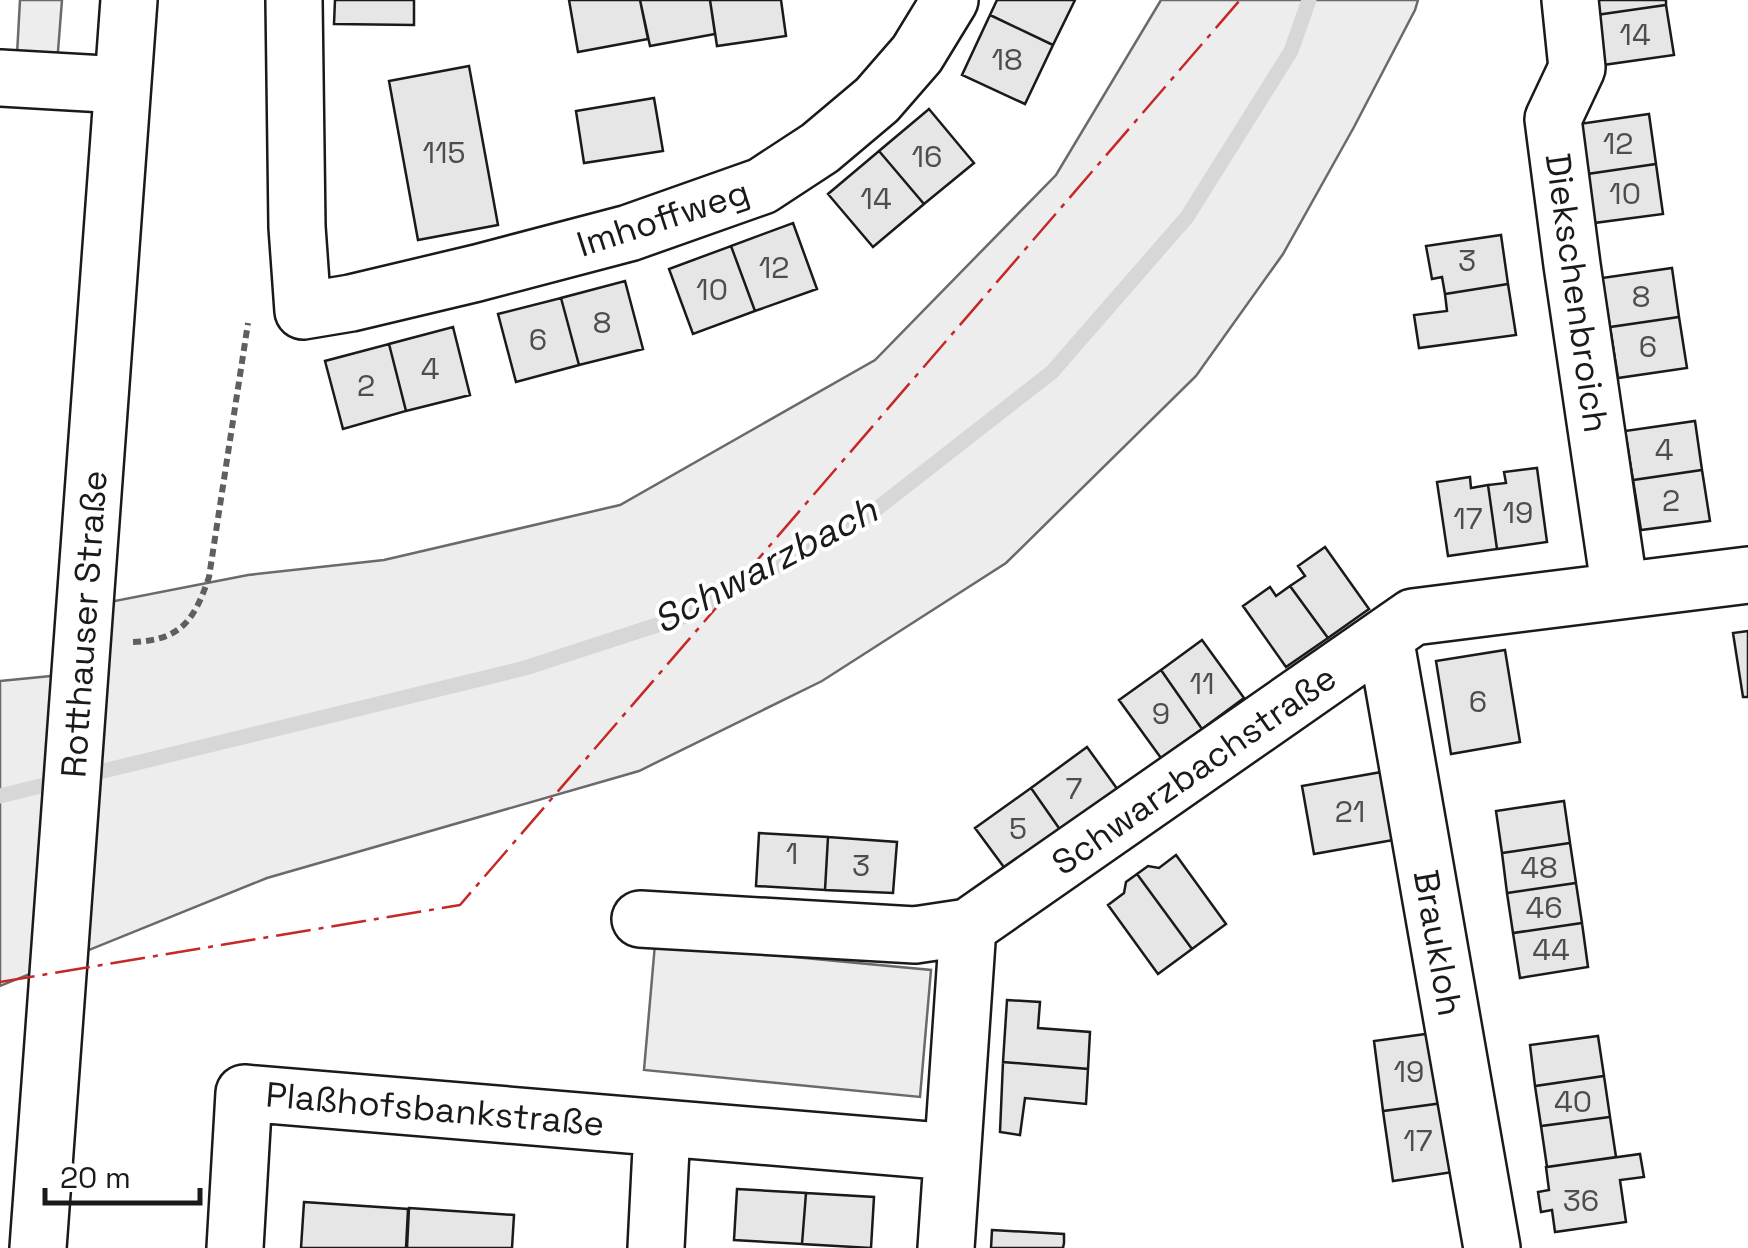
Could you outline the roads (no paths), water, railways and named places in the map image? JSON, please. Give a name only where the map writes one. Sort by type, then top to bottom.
[{"type":"street","name":"Rotthauser Straße","points":[[38,1248],[129,0]]},
{"type":"street","name":"Imhoffweg","points":[[294,0],[296,227],[303,311],[478,273],[628,233],[762,186],[820,148],[877,100],[917,54],[950,0]]},
{"type":"street","name":"Diekschenbroich","points":[[1570,0],[1577,68],[1553,119],[1620,591]]},
{"type":"street","points":[[0,78],[122,84]]},
{"type":"street","name":"Schwarzbachstraße","points":[[640,919],[915,935],[968,927],[1413,618],[1748,575]]},
{"type":"street","name":"Braukloh","points":[[1385,637],[1492,1248]]},
{"type":"street","points":[[946,1248],[968,927]]},
{"type":"street","name":"Plaßhofsbankstraße","points":[[235,1248],[244,1093],[662,1128]]},
{"type":"street","points":[[656,1248],[662,1128],[952,1152]]},
{"type":"waterway","name":"Schwarzbach","points":[[83,776],[525,668],[685,616],[865,518],[1052,372],[1187,217],[1291,51],[1309,0]]},
{"type":"waterway","name":"Schwarzbach","points":[[0,796],[61,781]]}]
